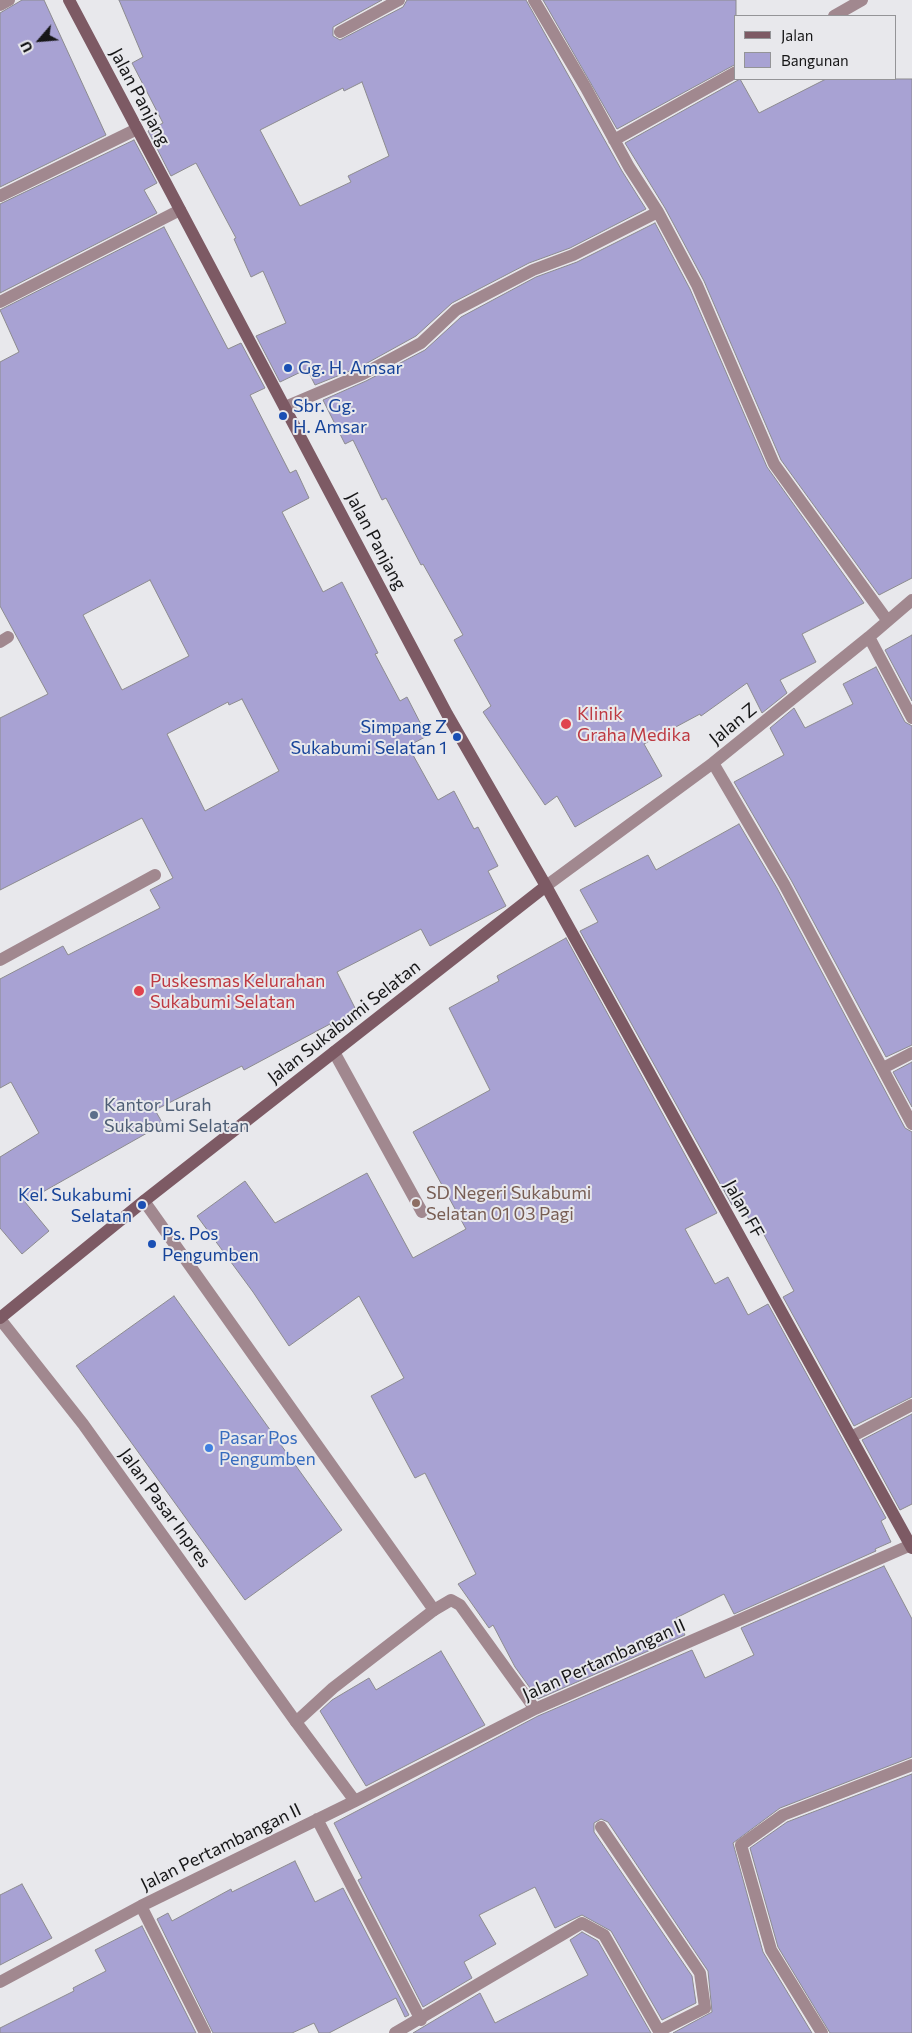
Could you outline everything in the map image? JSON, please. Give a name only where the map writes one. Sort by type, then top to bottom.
[{"type":"street","points":[[0,5],[9,0]]},
{"type":"street","name":"Jalan Panjang","points":[[69,0],[447,714],[546,886]]},
{"type":"street","points":[[340,32],[399,0]]},
{"type":"street","points":[[534,0],[614,140],[658,212],[697,285],[774,464],[887,620]]},
{"type":"street","points":[[836,15],[862,0]]},
{"type":"street","points":[[614,140],[734,73]]},
{"type":"street","points":[[0,196],[137,129]]},
{"type":"street","points":[[0,302],[180,210]]},
{"type":"street","points":[[285,407],[363,374],[421,344],[456,310],[533,270],[573,255],[658,212]]},
{"type":"street","name":"Jalan Z","points":[[546,886],[712,762],[869,637],[912,600]]},
{"type":"street","points":[[869,637],[912,718]]},
{"type":"street","points":[[712,762],[784,884],[912,1124]]},
{"type":"street","points":[[0,960],[155,875]]},
{"type":"street","name":"Jalan Sukabumi Selatan","points":[[0,1319],[144,1201],[546,886]]},
{"type":"street","name":"Jalan FF","points":[[546,886],[911,1547]]},
{"type":"street","points":[[334,1052],[422,1212]]},
{"type":"street","points":[[883,1068],[912,1053]]},
{"type":"street","points":[[144,1201],[434,1610]]},
{"type":"street","name":"Jalan Pasar Inpres","points":[[0,1319],[83,1424],[296,1722],[355,1801]]},
{"type":"street","points":[[851,1437],[912,1405]]},
{"type":"street","name":"Jalan Pertambangan II","points":[[0,1982],[142,1906],[355,1801],[535,1708],[911,1547]]},
{"type":"street","points":[[296,1722],[334,1688],[434,1610],[451,1600],[460,1605],[535,1708]]},
{"type":"street","points":[[822,2033],[771,1950],[742,1845],[783,1815],[912,1766]]},
{"type":"street","name":"Jalan Pertambangan II","points":[[317,1819],[421,2020]]},
{"type":"street","points":[[395,2033],[421,2020],[582,1923],[604,1935],[660,2032],[704,2008],[700,1973],[601,1827]]},
{"type":"street","name":"Jalan Pertambangan II","points":[[142,1906],[205,2033]]},
{"type":"building","points":[[22,0],[44,0],[106,135],[0,187],[0,13]]},
{"type":"building","points":[[119,0],[382,0],[333,27],[333,36],[340,40],[403,7],[407,0],[526,0],[622,171],[646,209],[570,248],[529,263],[452,303],[416,336],[360,367],[315,385],[307,369],[280,382],[256,336],[286,323],[263,271],[251,277],[234,239],[236,238],[196,163],[171,176],[148,131],[163,123],[132,63],[143,57]],"holes":[[[362,82],[389,156],[348,176],[351,182],[300,206],[260,130],[343,88],[344,91]]]},
{"type":"building","points":[[543,0],[736,0],[736,15],[734,15],[734,65],[617,129]]},
{"type":"building","points":[[912,79],[912,578],[879,595],[781,460],[704,281],[665,208],[625,143],[738,80],[741,80],[759,113],[824,80]]},
{"type":"building","points":[[134,140],[157,183],[144,190],[157,213],[0,293],[0,204]]},
{"type":"building","points":[[655,223],[690,289],[767,467],[864,603],[802,634],[816,662],[780,680],[787,693],[762,713],[747,683],[701,716],[700,714],[644,744],[662,776],[575,827],[557,796],[545,805],[483,712],[491,706],[454,640],[463,635],[423,564],[421,565],[386,498],[382,500],[353,440],[345,444],[323,400],[366,381],[425,350],[461,317],[536,277],[577,262]]},
{"type":"building","points":[[164,227],[228,349],[241,343],[265,388],[250,395],[290,473],[296,470],[309,498],[282,512],[323,592],[342,582],[378,653],[375,654],[400,701],[407,697],[427,736],[408,746],[438,800],[454,791],[474,829],[478,827],[498,866],[488,871],[506,906],[430,946],[421,929],[337,972],[360,1018],[333,1031],[330,1024],[244,1070],[242,1066],[155,1110],[163,1124],[25,1202],[49,1231],[22,1254],[0,1228],[0,1157],[39,1133],[11,1082],[0,1088],[0,979],[63,946],[68,955],[160,908],[150,890],[173,878],[142,818],[0,890],[0,718],[48,694],[0,606],[0,362],[19,352],[0,310]],"holes":[[[150,580],[189,656],[122,690],[83,615]],[[242,699],[279,771],[205,811],[167,734],[228,702],[229,705]]]},
{"type":"building","points":[[912,635],[912,701],[885,650]]},
{"type":"building","points":[[876,667],[905,722],[912,726],[912,1045],[886,1057],[791,880],[734,782],[784,755],[770,728],[794,708],[805,728],[853,704],[843,684]]},
{"type":"building","points":[[739,824],[777,888],[905,1128],[912,1132],[912,1397],[854,1426],[783,1297],[794,1291],[763,1233],[758,1235],[739,1201],[732,1205],[580,931],[598,922],[580,890],[648,855],[656,870]]},
{"type":"building","points":[[566,938],[717,1213],[685,1229],[715,1284],[728,1277],[748,1315],[768,1304],[886,1518],[881,1521],[891,1542],[875,1549],[876,1551],[734,1614],[724,1594],[676,1618],[685,1635],[538,1699],[515,1667],[493,1625],[489,1628],[458,1584],[476,1574],[425,1473],[415,1478],[371,1396],[404,1378],[359,1296],[289,1346],[253,1292],[197,1216],[245,1181],[275,1223],[367,1173],[413,1258],[466,1229],[413,1132],[490,1090],[449,1008],[499,981],[497,976]]},
{"type":"building","points":[[912,1062],[912,1107],[893,1072]]},
{"type":"building","name":"Pasar Pos Pengumben","points":[[174,1296],[342,1530],[245,1600],[76,1366]]},
{"type":"building","points":[[912,1414],[912,1504],[900,1510],[862,1440]]},
{"type":"building","points":[[884,1566],[912,1619],[912,1757],[780,1808],[733,1843],[763,1952],[812,2033],[673,2033],[712,2012],[708,1971],[608,1822],[601,1819],[594,1823],[594,1832],[692,1976],[696,2003],[662,2020],[611,1931],[582,1915],[555,1928],[535,1887],[479,1915],[496,1944],[464,1962],[472,1978],[423,2007],[358,1880],[362,1878],[334,1823],[538,1716],[692,1650],[705,1678],[754,1655],[741,1628]]},
{"type":"building","points":[[441,1651],[485,1725],[366,1786],[320,1711],[332,1700],[369,1678],[376,1690]]},
{"type":"building","points":[[912,1774],[912,2033],[830,2033],[778,1947],[750,1848],[787,1822]]},
{"type":"building","points":[[295,1861],[315,1902],[343,1888],[409,2015],[405,2017],[396,1998],[329,2033],[319,2033],[314,2023],[292,2033],[213,2033],[157,1919],[168,1913],[172,1921],[231,1889],[232,1892]]},
{"type":"building","points":[[22,1884],[52,1938],[0,1965],[0,1895]]},
{"type":"building","points":[[142,1926],[196,2033],[0,2033],[0,2028],[74,1991],[73,1988],[106,1971],[95,1950]]},
{"type":"building","points":[[582,1932],[598,1941],[651,2033],[413,2033],[480,1993],[495,2023],[588,1975],[570,1940]]},
{"type":"place","name":"Gg. H. Amsar","points":[[288,368]]},
{"type":"place","name":"Sbr. Gg. H. Amsar","points":[[283,416]]},
{"type":"place","name":"Klinik Graha Medika","points":[[566,724]]},
{"type":"place","name":"Simpang Z Sukabumi Selatan 1","points":[[457,737]]},
{"type":"place","name":"Puskesmas Kelurahan Sukabumi Selatan","points":[[139,991]]},
{"type":"place","name":"Kantor Lurah Sukabumi Selatan","points":[[94,1115]]},
{"type":"place","name":"SD Negeri Sukabumi Selatan 01 03 Pagi","points":[[416,1203]]},
{"type":"place","name":"Kel. Sukabumi Selatan","points":[[142,1205]]},
{"type":"place","name":"Ps. Pos Pengumben","points":[[152,1244]]},
{"type":"place","name":"Pasar Pos Pengumben","points":[[209,1448]]}]
